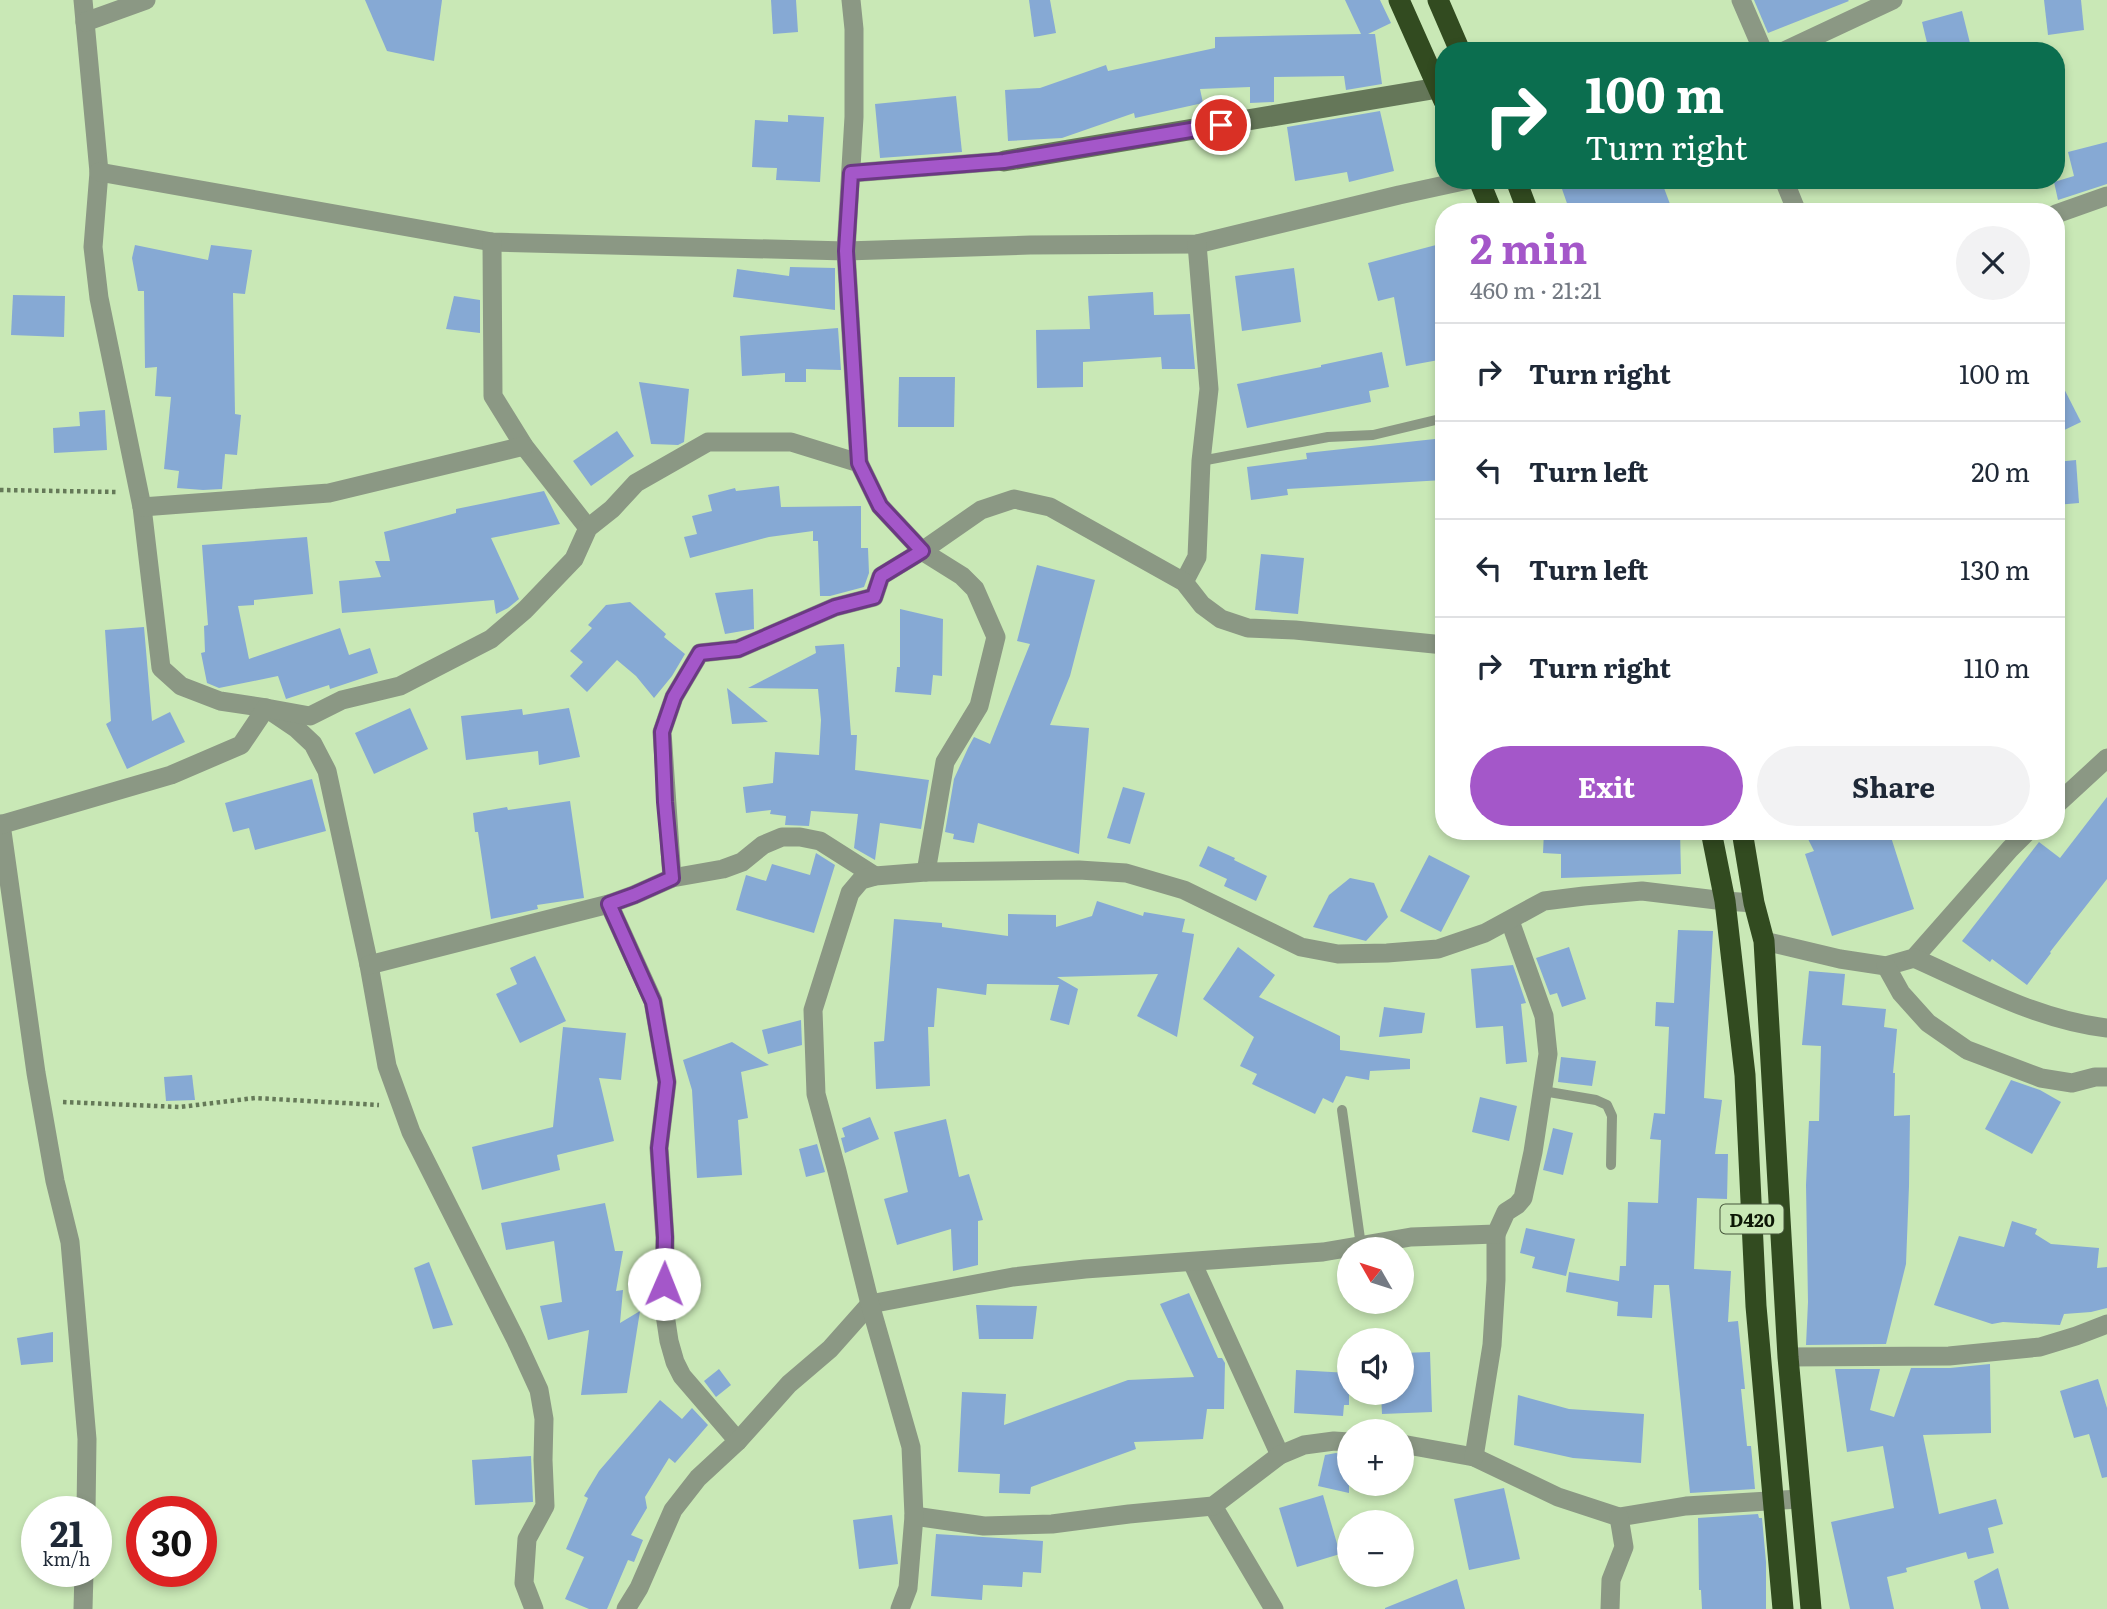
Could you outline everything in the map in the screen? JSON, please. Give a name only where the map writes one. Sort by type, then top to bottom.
[{"type":"highway","points":[[1399,0],[1435,81]]},
{"type":"highway","points":[[1438,0],[1456,42]]},
{"type":"highway","name":"D420","points":[[1713,840],[1725,901],[1745,1075],[1756,1306],[1783,1609]]},
{"type":"highway","name":"D420","points":[[1744,840],[1764,941],[1788,1357],[1811,1609]]},
{"type":"street","points":[[83,0],[99,172],[93,247],[99,298],[140,500],[161,668],[181,686],[220,701],[310,716],[342,700],[400,686],[491,639],[525,610],[574,559],[588,528],[612,509],[636,483],[708,442],[790,442],[859,463]]},
{"type":"street","points":[[85,22],[146,0]]},
{"type":"street","points":[[850,0],[855,29],[855,117],[846,251],[859,463],[880,506],[922,551],[962,576],[975,589],[996,637],[979,706],[945,762],[926,872]]},
{"type":"street","points":[[1741,0],[1759,42]]},
{"type":"street","points":[[1803,42],[1893,0]]},
{"type":"street","points":[[851,173],[1004,161],[1435,96]]},
{"type":"street","points":[[99,172],[492,242],[846,251],[1030,244],[1197,244],[1435,187]]},
{"type":"street","points":[[2065,211],[2107,196]]},
{"type":"street","points":[[492,242],[492,396],[524,446],[588,528]]},
{"type":"street","points":[[1184,582],[1197,557],[1201,461],[1209,389],[1197,244]]},
{"type":"street","points":[[140,500],[328,493],[524,446]]},
{"type":"street","points":[[672,878],[662,732],[674,697],[700,653],[738,649],[835,607],[874,597],[881,576],[981,510],[1014,499],[1050,507],[1184,582],[1202,605],[1220,619],[1248,628],[1435,644]]},
{"type":"street","points":[[86,1496],[88,1439],[70,1242],[55,1181],[41,1102],[0,825],[171,775],[241,745],[266,708]]},
{"type":"street","points":[[266,708],[297,729],[313,744],[327,771],[369,965],[387,1066],[411,1132],[539,1390],[544,1419],[545,1506],[527,1539],[524,1583],[534,1609]]},
{"type":"street","points":[[2065,796],[2107,758]]},
{"type":"street","points":[[369,965],[609,904],[672,878],[723,869],[743,862],[763,845],[782,837],[820,841],[875,876]]},
{"type":"street","points":[[1764,941],[1840,959],[1886,966],[1914,958],[2019,840]]},
{"type":"street","points":[[900,1609],[908,1588],[914,1516],[911,1447],[870,1304],[816,1094],[813,1010],[850,893],[861,880],[875,876],[926,872],[1079,870],[1126,873],[1184,890],[1301,947],[1338,954],[1438,949],[1485,933],[1544,901],[1584,896],[1642,891],[1754,902]]},
{"type":"street","points":[[609,904],[653,1002],[667,1082],[659,1148],[665,1237],[664,1308],[669,1341],[682,1376],[738,1441]]},
{"type":"street","points":[[1474,1457],[1492,1345],[1496,1234],[1506,1212],[1523,1198],[1548,1055],[1544,1016],[1510,920]]},
{"type":"street","points":[[1914,958],[2042,1014],[2083,1025],[2107,1028]]},
{"type":"street","points":[[1886,966],[1901,993],[1928,1023],[1967,1049],[2042,1078],[2072,1083],[2107,1077]]},
{"type":"street","points":[[1411,1237],[1496,1234]]},
{"type":"street","points":[[626,1609],[639,1587],[673,1510],[698,1478],[738,1441],[789,1384],[830,1349],[870,1304],[1013,1277],[1337,1250]]},
{"type":"street","points":[[1192,1262],[1280,1455]]},
{"type":"street","points":[[1788,1357],[1949,1356],[2040,1347],[2107,1324]]},
{"type":"street","points":[[914,1516],[985,1526],[1052,1524],[1213,1506],[1280,1455],[1304,1446],[1337,1443]]},
{"type":"street","points":[[1414,1446],[1474,1457],[1558,1497],[1619,1517],[1686,1506],[1800,1499]]},
{"type":"street","points":[[1213,1506],[1274,1609]]},
{"type":"street","points":[[1610,1609],[1611,1580],[1623,1547],[1619,1517]]},
{"type":"street","points":[[83,1609],[84,1587]]},
{"type":"lane","points":[[1201,461],[1328,437],[1373,435],[1435,420]]},
{"type":"lane","points":[[1543,1091],[1595,1100],[1607,1105],[1612,1116],[1611,1166]]},
{"type":"lane","points":[[1342,1110],[1360,1237]]},
{"type":"path","points":[[0,490],[140,500]]},
{"type":"path","points":[[41,1102],[180,1107],[256,1098],[402,1105]]},
{"type":"building","points":[[365,0],[442,0],[434,61],[387,51]]},
{"type":"building","points":[[771,0],[796,0],[798,32],[773,34]]},
{"type":"building","points":[[1029,0],[1050,0],[1056,33],[1034,37]]},
{"type":"building","points":[[1345,0],[1380,0],[1391,23],[1368,34],[1375,34],[1382,84],[1346,90],[1344,76],[1274,77],[1274,102],[1250,103],[1250,87],[1200,89],[1203,103],[1135,118],[1134,113],[1062,138],[1008,141],[1005,90],[1040,88],[1106,65],[1108,71],[1215,48],[1215,37],[1361,34]]},
{"type":"building","points":[[1754,0],[1848,0],[1849,1],[1768,33]]},
{"type":"building","points":[[2044,0],[2081,0],[2084,30],[2048,35]]},
{"type":"building","points":[[1962,11],[1970,42],[1927,42],[1922,22]]},
{"type":"building","points":[[956,96],[962,152],[880,158],[875,104]]},
{"type":"building","points":[[1380,111],[1394,171],[1349,182],[1347,172],[1295,181],[1287,127]]},
{"type":"building","points":[[788,115],[824,117],[820,182],[776,180],[777,168],[752,167],[755,120],[788,122]]},
{"type":"building","points":[[2107,142],[2107,184],[2058,200],[2056,189],[2065,189],[2065,179],[2074,176],[2068,152]]},
{"type":"building","points":[[1562,189],[1664,189],[1670,203],[1567,203]]},
{"type":"building","points":[[135,245],[208,260],[211,245],[252,250],[245,294],[233,293],[235,414],[241,415],[237,455],[225,454],[222,489],[177,488],[179,471],[164,469],[171,397],[155,396],[157,367],[145,368],[144,291],[138,291],[132,258]]},
{"type":"building","points":[[1435,245],[1435,361],[1406,366],[1394,297],[1378,301],[1368,263]]},
{"type":"building","points":[[790,267],[835,268],[835,310],[733,297],[737,269],[789,276]]},
{"type":"building","points":[[1294,268],[1301,322],[1242,331],[1235,276]]},
{"type":"building","points":[[1153,292],[1154,315],[1190,314],[1195,369],[1162,369],[1161,357],[1083,362],[1083,387],[1037,388],[1036,330],[1090,329],[1088,296]]},
{"type":"building","points":[[13,295],[65,296],[64,337],[11,335]]},
{"type":"building","points":[[454,296],[480,300],[480,333],[446,329]]},
{"type":"building","points":[[838,328],[841,370],[806,369],[806,382],[785,382],[785,373],[742,376],[740,336]]},
{"type":"building","points":[[1382,352],[1389,387],[1369,391],[1371,402],[1247,428],[1237,384]]},
{"type":"building","points":[[899,377],[955,377],[954,427],[898,427]]},
{"type":"building","points":[[639,382],[689,389],[684,442],[678,445],[651,444]]},
{"type":"building","points":[[2065,391],[2081,422],[2065,430]]},
{"type":"building","points":[[105,410],[107,450],[54,453],[53,428],[80,426],[79,412]]},
{"type":"building","points":[[617,431],[634,456],[591,486],[573,461]]},
{"type":"building","points":[[1435,439],[1435,481],[1287,489],[1288,495],[1251,500],[1247,467],[1307,459],[1306,453]]},
{"type":"building","points":[[2076,460],[2079,503],[2065,504],[2065,461]]},
{"type":"building","points":[[779,486],[781,507],[861,506],[861,548],[868,548],[869,573],[864,587],[820,596],[818,541],[813,541],[813,531],[769,537],[690,558],[684,537],[697,534],[692,516],[712,511],[708,495],[735,488],[736,491]]},
{"type":"building","points":[[544,491],[560,524],[491,538],[519,599],[508,608],[496,614],[494,600],[342,613],[339,581],[381,577],[375,561],[390,561],[384,532],[456,513],[456,509]]},
{"type":"building","points":[[307,537],[313,594],[254,600],[254,605],[238,606],[249,659],[340,628],[349,655],[370,648],[378,673],[330,689],[329,685],[286,699],[278,676],[219,688],[207,683],[201,653],[205,652],[204,626],[208,625],[202,545]]},
{"type":"building","points":[[1261,554],[1304,558],[1298,614],[1255,610]]},
{"type":"building","points":[[1037,565],[1095,580],[1070,676],[1050,725],[1089,728],[1079,854],[978,823],[974,843],[953,839],[954,834],[945,832],[954,779],[968,748],[974,737],[990,744],[1030,644],[1017,641]]},
{"type":"building","points":[[753,589],[754,629],[725,634],[715,593]]},
{"type":"building","points":[[630,602],[685,654],[654,698],[636,676],[617,660],[587,692],[570,676],[583,662],[570,651],[592,628],[588,625],[606,605]]},
{"type":"building","points":[[900,609],[943,619],[942,676],[933,675],[931,695],[895,692],[897,667],[900,667]]},
{"type":"building","points":[[144,627],[152,721],[170,712],[185,742],[127,769],[106,724],[111,721],[105,630]]},
{"type":"building","points":[[844,644],[851,735],[857,735],[855,770],[929,780],[921,829],[880,823],[875,860],[854,848],[858,814],[811,811],[809,826],[785,825],[786,816],[770,814],[771,810],[746,813],[743,787],[773,783],[775,752],[819,755],[821,720],[818,689],[748,688],[816,653],[815,646]]},
{"type":"building","points":[[727,688],[768,722],[732,724]]},
{"type":"building","points":[[410,708],[428,749],[374,774],[355,733]]},
{"type":"building","points":[[569,708],[580,757],[539,765],[538,751],[466,760],[461,716],[522,709],[523,715]]},
{"type":"building","points":[[312,779],[326,831],[255,850],[249,828],[233,832],[225,803]]},
{"type":"building","points":[[1123,787],[1145,793],[1130,844],[1107,838]]},
{"type":"building","points":[[2107,797],[2107,879],[2027,985],[1962,941],[2039,842],[2060,858]]},
{"type":"building","points":[[570,801],[584,898],[537,905],[538,909],[491,919],[473,813]]},
{"type":"building","points":[[1544,840],[1680,840],[1681,874],[1561,878],[1561,854],[1543,853]]},
{"type":"building","points":[[1808,840],[1892,840],[1914,909],[1832,936],[1805,854],[1814,851]]},
{"type":"building","points":[[1208,846],[1267,876],[1256,901],[1224,886],[1227,879],[1199,866]]},
{"type":"building","points":[[816,853],[835,865],[814,933],[736,910],[746,875],[766,881],[772,864],[810,875]]},
{"type":"building","points":[[1429,855],[1470,876],[1441,932],[1400,911]]},
{"type":"building","points":[[1350,878],[1374,883],[1388,917],[1366,941],[1313,927],[1329,895]]},
{"type":"building","points":[[1097,901],[1143,916],[1144,912],[1185,919],[1182,932],[1194,934],[1177,1037],[1137,1016],[1158,974],[1057,977],[1078,989],[1069,1025],[1050,1020],[1059,985],[987,984],[986,995],[937,988],[934,1027],[928,1027],[930,1086],[876,1089],[874,1042],[884,1041],[894,919],[942,923],[942,927],[1008,936],[1008,914],[1056,915],[1056,927],[1092,916]]},
{"type":"building","points":[[1678,930],[1713,931],[1704,1098],[1722,1100],[1715,1154],[1728,1154],[1727,1199],[1697,1198],[1694,1269],[1731,1271],[1728,1322],[1738,1321],[1745,1389],[1741,1389],[1755,1489],[1690,1493],[1669,1285],[1654,1285],[1652,1318],[1617,1316],[1618,1302],[1566,1292],[1569,1272],[1619,1281],[1620,1266],[1626,1266],[1628,1202],[1658,1203],[1661,1140],[1650,1139],[1654,1113],[1665,1114],[1669,1027],[1655,1026],[1656,1002],[1674,1003]]},
{"type":"building","points":[[1238,947],[1275,975],[1259,997],[1340,1036],[1340,1050],[1410,1059],[1410,1069],[1370,1071],[1369,1080],[1346,1076],[1333,1103],[1323,1098],[1315,1114],[1252,1084],[1257,1074],[1240,1066],[1254,1037],[1203,999]]},
{"type":"building","points":[[1569,947],[1586,999],[1562,1007],[1557,993],[1550,995],[1536,958]]},
{"type":"building","points":[[535,956],[566,1021],[520,1043],[496,994],[517,984],[510,968]]},
{"type":"building","points":[[1513,965],[1526,1003],[1521,1004],[1527,1062],[1506,1064],[1503,1026],[1476,1028],[1471,969]]},
{"type":"building","points":[[1809,971],[1845,974],[1842,1005],[1886,1009],[1884,1027],[1897,1029],[1893,1073],[1894,1116],[1910,1115],[1909,1186],[1906,1264],[1886,1344],[1806,1345],[1806,1185],[1809,1121],[1819,1121],[1821,1046],[1802,1045]]},
{"type":"building","points":[[1384,1007],[1425,1013],[1422,1033],[1379,1037]]},
{"type":"building","points":[[801,1020],[802,1045],[768,1054],[762,1030]]},
{"type":"building","points":[[563,1027],[626,1033],[621,1080],[599,1078],[614,1141],[557,1155],[560,1170],[482,1190],[472,1147],[553,1127]]},
{"type":"building","points":[[732,1042],[769,1065],[741,1072],[748,1118],[738,1120],[742,1175],[697,1178],[692,1090],[683,1060]]},
{"type":"building","points":[[1561,1057],[1596,1061],[1592,1086],[1558,1082]]},
{"type":"building","points":[[192,1075],[195,1100],[166,1101],[164,1077]]},
{"type":"building","points":[[2011,1080],[2040,1090],[2061,1102],[2032,1154],[1985,1129]]},
{"type":"building","points":[[1480,1097],[1517,1106],[1509,1141],[1472,1132]]},
{"type":"building","points":[[870,1117],[879,1139],[845,1153],[841,1138],[845,1137],[842,1128]]},
{"type":"building","points":[[946,1119],[959,1177],[969,1174],[983,1220],[978,1221],[978,1265],[953,1271],[951,1229],[897,1245],[884,1199],[908,1192],[894,1132]]},
{"type":"building","points":[[1553,1128],[1573,1133],[1563,1175],[1543,1170]]},
{"type":"building","points":[[817,1144],[825,1172],[806,1177],[799,1149]]},
{"type":"building","points":[[605,1203],[615,1251],[623,1251],[616,1291],[623,1290],[620,1323],[640,1311],[627,1393],[581,1395],[589,1330],[548,1340],[540,1306],[562,1302],[554,1241],[506,1250],[501,1223]]},
{"type":"building","points":[[2012,1221],[2037,1229],[2035,1234],[2051,1244],[2099,1248],[2097,1268],[2107,1267],[2107,1308],[2064,1314],[2060,1325],[2003,1322],[1992,1324],[1934,1305],[1959,1236],[2004,1247]]},
{"type":"building","points":[[1526,1228],[1575,1239],[1566,1276],[1532,1268],[1535,1257],[1520,1253]]},
{"type":"building","points":[[429,1262],[453,1325],[433,1329],[414,1268]]},
{"type":"building","points":[[1189,1293],[1218,1358],[1222,1358],[1225,1363],[1224,1409],[1207,1409],[1203,1439],[1134,1442],[1136,1449],[1031,1487],[1030,1494],[999,1493],[1000,1474],[958,1472],[962,1392],[1006,1394],[1004,1425],[1128,1380],[1194,1377],[1160,1304]]},
{"type":"building","points":[[976,1305],[1037,1306],[1033,1339],[979,1339]]},
{"type":"building","points":[[53,1332],[53,1362],[21,1365],[17,1338]]},
{"type":"building","points":[[1430,1352],[1432,1412],[1382,1414],[1382,1405],[1414,1405],[1414,1353]]},
{"type":"building","points":[[1990,1364],[1991,1433],[1923,1435],[1939,1514],[1996,1499],[2003,1524],[1988,1528],[1994,1553],[1968,1559],[1966,1552],[1906,1568],[1907,1572],[1887,1577],[1894,1609],[1850,1609],[1831,1522],[1894,1508],[1883,1446],[1847,1452],[1835,1369],[1880,1369],[1870,1410],[1894,1417],[1911,1368]]},
{"type":"building","points":[[719,1369],[731,1385],[716,1397],[704,1381]]},
{"type":"building","points":[[1296,1370],[1337,1372],[1337,1405],[1344,1405],[1343,1416],[1294,1413]]},
{"type":"building","points":[[2098,1379],[2107,1408],[2107,1477],[2102,1478],[2089,1434],[2074,1438],[2060,1391]]},
{"type":"building","points":[[1518,1395],[1569,1409],[1644,1414],[1641,1463],[1573,1458],[1514,1445]]},
{"type":"building","points":[[660,1400],[682,1419],[692,1408],[708,1425],[675,1463],[669,1458],[645,1497],[647,1508],[631,1535],[643,1540],[634,1562],[628,1560],[607,1609],[589,1609],[565,1599],[584,1557],[566,1549],[588,1498],[584,1496],[599,1471]]},
{"type":"building","points":[[1337,1453],[1337,1490],[1318,1486],[1325,1455]]},
{"type":"building","points":[[531,1456],[533,1502],[475,1505],[472,1460]]},
{"type":"building","points":[[1504,1488],[1520,1559],[1469,1570],[1454,1499]]},
{"type":"building","points":[[1323,1495],[1337,1544],[1337,1555],[1297,1567],[1279,1508]]},
{"type":"building","points":[[1758,1514],[1759,1518],[1762,1518],[1766,1562],[1766,1609],[1702,1609],[1699,1590],[1698,1518]]},
{"type":"building","points":[[892,1515],[898,1564],[859,1569],[853,1520]]},
{"type":"building","points":[[936,1534],[1043,1541],[1041,1573],[1023,1572],[1022,1587],[983,1585],[982,1600],[931,1596]]},
{"type":"building","points":[[1998,1568],[2009,1609],[1981,1609],[1974,1581]]},
{"type":"building","points":[[1457,1579],[1465,1609],[1385,1609],[1385,1608]]},
{"type":"route","points":[[664,1284],[665,1237],[659,1148],[667,1082],[653,1002],[609,904],[672,878],[662,732],[674,697],[700,653],[738,649],[835,607],[874,597],[881,576],[922,551],[880,506],[859,463],[846,251],[851,173],[1004,161],[1221,125]]}]
